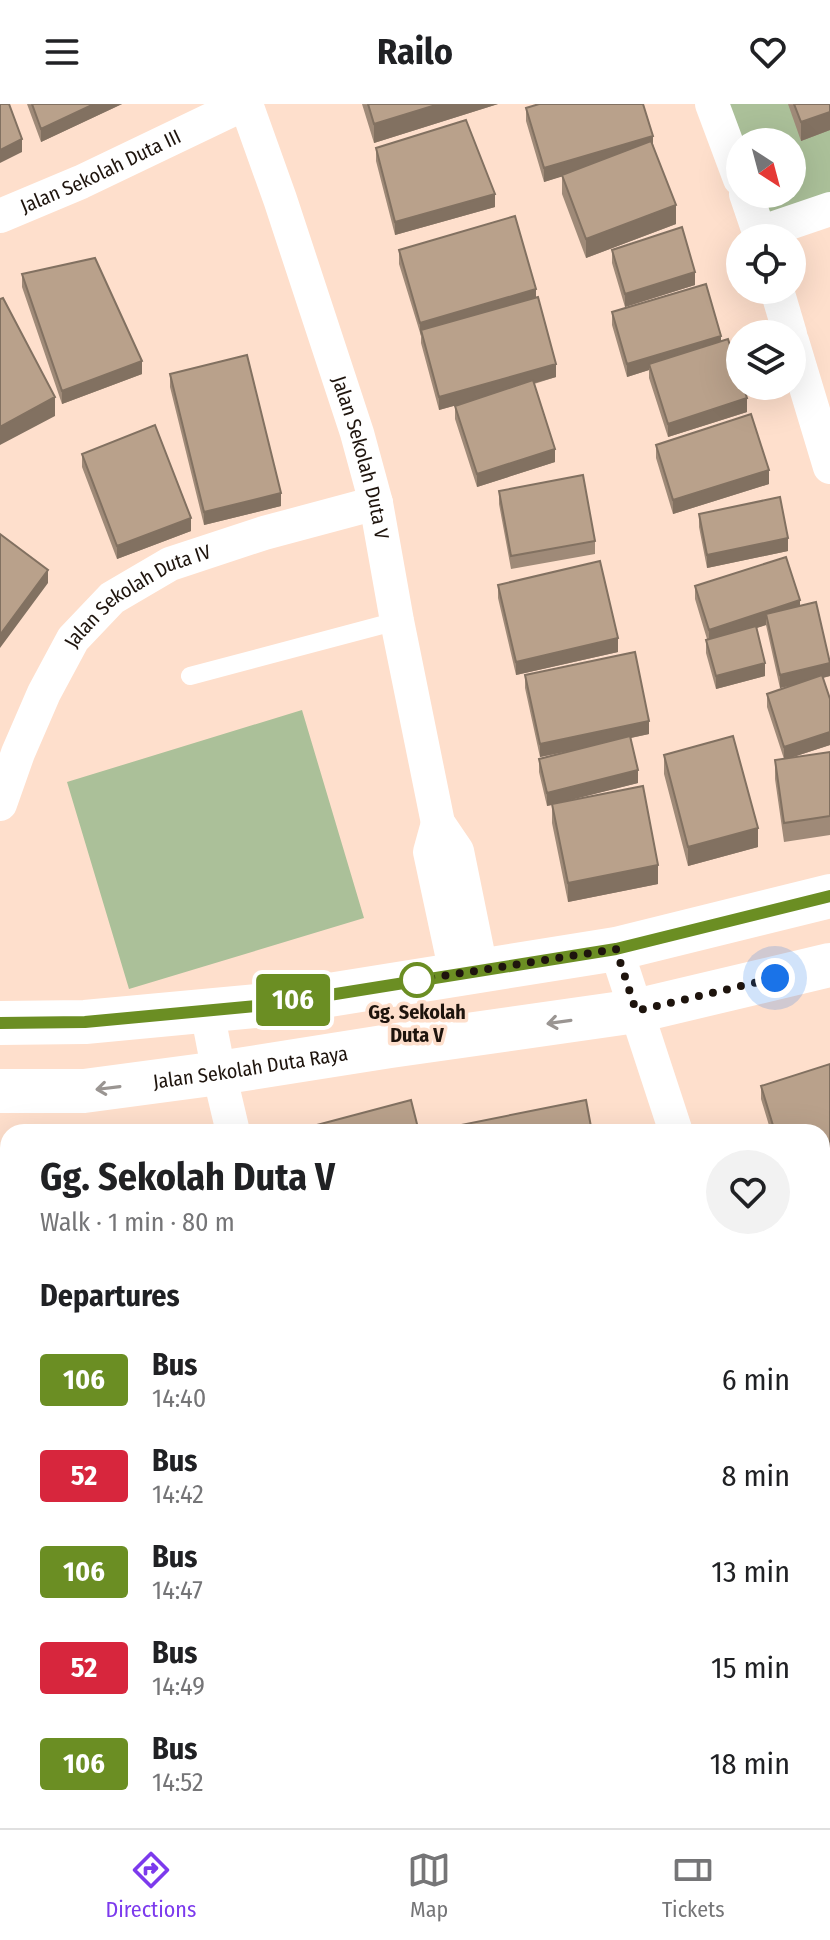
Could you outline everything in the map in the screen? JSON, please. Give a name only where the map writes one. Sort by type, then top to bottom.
[{"type":"street","name":"Jalan Sekolah Duta III","points":[[0,216],[81,182],[245,104]]},
{"type":"street","name":"Jalan Sekolah Duta V","points":[[245,104],[280,199],[357,433],[376,503],[438,823],[430,852],[468,971]]},
{"type":"street","points":[[712,104],[726,142]]},
{"type":"street","points":[[790,224],[830,209]]},
{"type":"street","points":[[806,387],[830,467]]},
{"type":"street","name":"Jalan Sekolah Duta IV","points":[[0,804],[38,705],[73,639],[112,598],[170,564],[264,533],[376,503]]},
{"type":"street","points":[[0,1023],[85,1022],[267,1005],[616,949],[830,896]]},
{"type":"street","points":[[616,949],[673,1124]]},
{"type":"street","name":"Jalan Sekolah Duta Raya","points":[[0,1091],[84,1091],[636,1011],[830,965]]},
{"type":"street","points":[[207,1011],[231,1124]]},
{"type":"lane","points":[[190,676],[397,621]]},
{"type":"green space","points":[[705,104],[830,104],[830,215],[803,224],[751,224],[745,208],[806,208],[806,128],[726,128],[726,159]]},
{"type":"green space","points":[[302,710],[364,918],[129,989],[67,782]]},
{"type":"building","points":[[0,104],[9,104],[22,139],[0,150]]},
{"type":"building","points":[[32,104],[94,104],[41,129]]},
{"type":"building","points":[[368,104],[439,104],[374,124]]},
{"type":"building","points":[[539,104],[643,104],[653,136],[544,168],[526,108]]},
{"type":"building","points":[[794,104],[830,104],[830,112],[801,122]]},
{"type":"building","points":[[466,120],[495,194],[395,222],[376,148]]},
{"type":"building","points":[[651,141],[676,205],[586,239],[562,175]]},
{"type":"building","points":[[515,216],[536,289],[420,323],[399,250]]},
{"type":"building","points":[[682,227],[695,272],[625,294],[612,250]]},
{"type":"building","points":[[95,258],[142,361],[62,391],[22,274]]},
{"type":"building","points":[[706,284],[721,336],[627,364],[612,312]]},
{"type":"building","points":[[538,297],[556,364],[439,397],[421,330]]},
{"type":"building","points":[[3,298],[55,397],[0,427],[0,299]]},
{"type":"building","points":[[726,340],[726,400],[741,400],[668,424],[649,364]]},
{"type":"building","points":[[247,355],[281,493],[204,512],[170,374]]},
{"type":"building","points":[[533,380],[555,449],[477,474],[455,406]]},
{"type":"building","points":[[751,414],[769,470],[673,500],[656,445]]},
{"type":"building","points":[[155,425],[191,518],[117,546],[82,454]]},
{"type":"building","points":[[583,475],[595,541],[511,556],[499,491]]},
{"type":"building","points":[[780,497],[788,538],[707,555],[699,514]]},
{"type":"building","points":[[0,534],[48,570],[0,635]]},
{"type":"building","points":[[786,557],[800,600],[709,630],[695,586]]},
{"type":"building","points":[[600,561],[618,638],[516,662],[498,585]]},
{"type":"building","points":[[816,602],[830,663],[780,675],[766,614]]},
{"type":"building","points":[[756,626],[765,663],[716,676],[706,640]]},
{"type":"building","points":[[635,652],[649,721],[540,744],[525,675]]},
{"type":"building","points":[[822,675],[830,699],[830,732],[784,747],[767,694]]},
{"type":"building","points":[[630,736],[638,770],[547,793],[539,759]]},
{"type":"building","points":[[733,736],[758,828],[688,847],[664,755]]},
{"type":"building","points":[[830,752],[830,816],[784,823],[775,760]]},
{"type":"building","points":[[643,786],[658,865],[568,883],[552,804]]},
{"type":"building","points":[[830,1064],[830,1124],[773,1124],[761,1086]]},
{"type":"building","points":[[411,1100],[417,1124],[321,1124]]},
{"type":"building","points":[[586,1100],[590,1124],[466,1124]]},
{"type":"bus line","name":"106","points":[[0,1023],[85,1022],[267,1005],[616,949],[830,896]]},
{"type":"place","name":"Gg. Sekolah Duta V","points":[[417,980]]},
{"type":"route","points":[[417,980],[616,949],[636,1011],[775,978]]}]
